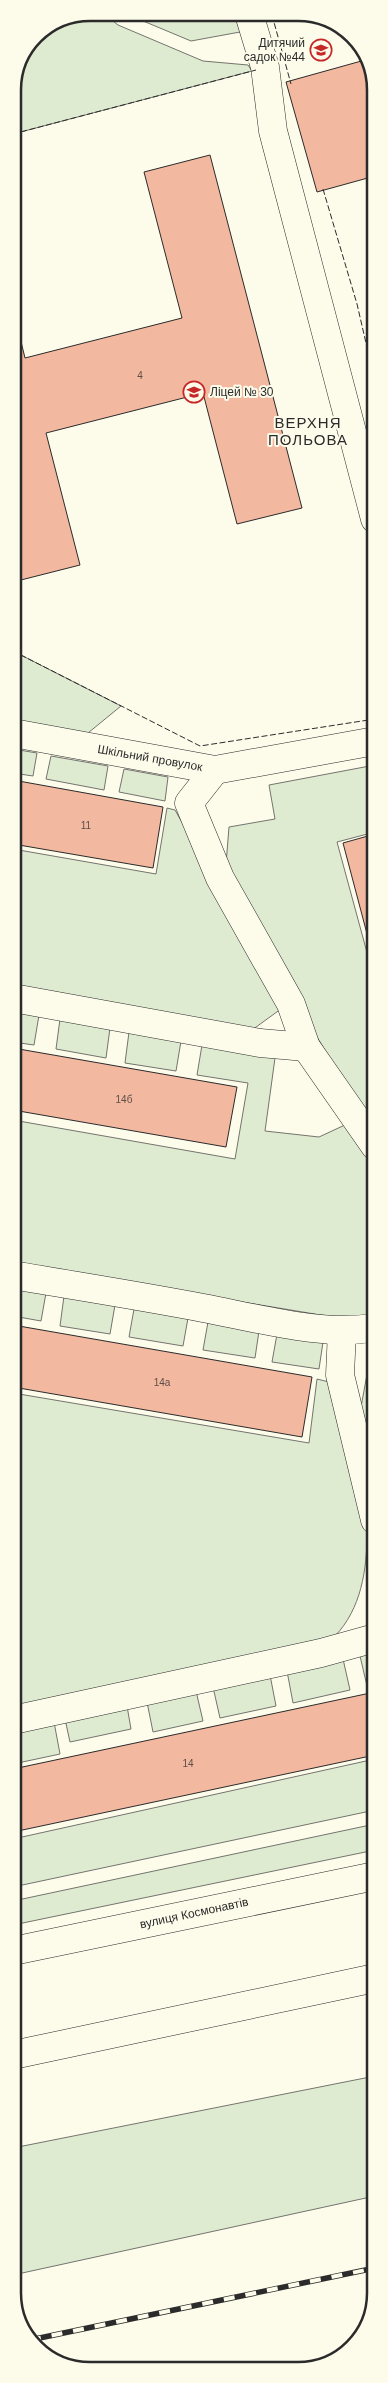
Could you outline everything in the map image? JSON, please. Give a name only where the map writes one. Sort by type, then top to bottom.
[{"type":"street","points":[[251,21],[265,67],[273,131],[367,489]]},
{"type":"street","name":"Шкільний провулок","points":[[21,734],[215,770],[367,742]]},
{"type":"street","points":[[215,770],[189,804],[220,878],[291,1004],[306,1047],[367,1135]]},
{"type":"street","points":[[21,999],[260,1043],[306,1047]]},
{"type":"street","points":[[21,1276],[270,1321],[342,1331],[367,1329]]},
{"type":"street","points":[[342,1331],[340,1375],[367,1487]]},
{"type":"street","points":[[21,1718],[321,1653],[367,1640]]},
{"type":"street","name":"вулиця Космонавтів","points":[[21,1949],[367,1878]]},
{"type":"street","points":[[21,2052],[367,1980]]},
{"type":"green space","points":[[113,21],[118,25],[203,61],[248,65],[252,71],[21,132],[21,90],[27,64],[33,52],[41,41],[52,33],[77,23]]},
{"type":"green space","points":[[143,21],[237,21],[240,32],[191,41]]},
{"type":"green space","points":[[21,655],[121,706],[88,733],[21,721]]},
{"type":"green space","points":[[21,750],[37,753],[33,776],[21,774]]},
{"type":"green space","points":[[51,756],[108,766],[104,790],[46,779]]},
{"type":"green space","points":[[367,767],[367,834],[337,842],[367,953],[367,1118],[296,1003],[225,877],[229,827],[275,819],[269,785]]},
{"type":"green space","points":[[124,769],[168,777],[165,801],[119,792]]},
{"type":"green space","points":[[167,808],[175,810],[285,1006],[252,1030],[21,987],[21,850],[156,874]]},
{"type":"green space","points":[[21,1012],[39,1015],[34,1045],[21,1043]]},
{"type":"green space","points":[[60,1019],[110,1028],[106,1058],[56,1049]]},
{"type":"green space","points":[[129,1032],[181,1041],[176,1071],[125,1063]]},
{"type":"green space","points":[[202,1045],[275,1058],[265,1131],[319,1137],[347,1124],[367,1151],[367,1319],[357,1321],[21,1265],[21,1121],[235,1159],[248,1083],[197,1075]]},
{"type":"green space","points":[[21,1288],[46,1293],[41,1321],[21,1317]]},
{"type":"green space","points":[[64,1296],[115,1305],[110,1334],[60,1326]]},
{"type":"green space","points":[[134,1309],[188,1318],[183,1346],[129,1337]]},
{"type":"green space","points":[[208,1322],[259,1331],[255,1358],[203,1350]]},
{"type":"green space","points":[[277,1334],[323,1342],[319,1369],[272,1362]]},
{"type":"green space","points":[[367,1374],[367,1453],[359,1418]]},
{"type":"green space","points":[[317,1379],[329,1382],[367,1533],[364,1575],[357,1601],[351,1614],[335,1636],[21,1707],[21,1394],[309,1443]]},
{"type":"green space","points":[[367,1654],[367,1686],[360,1656]]},
{"type":"green space","points":[[343,1659],[350,1690],[293,1703],[287,1671]]},
{"type":"green space","points":[[270,1675],[276,1706],[220,1718],[213,1687]]},
{"type":"green space","points":[[196,1691],[203,1721],[153,1732],[147,1702]]},
{"type":"green space","points":[[127,1706],[131,1729],[70,1742],[65,1719]]},
{"type":"green space","points":[[54,1722],[60,1754],[21,1762],[21,1729]]},
{"type":"green space","points":[[367,1761],[367,1812],[21,1885],[21,1837]]},
{"type":"green space","points":[[367,1826],[367,1852],[21,1923],[21,1899]]},
{"type":"green space","points":[[367,2078],[367,2198],[21,2273],[21,2146]]},
{"type":"building","points":[[360,61],[367,86],[367,178],[317,192],[286,82]]},
{"type":"building","name":"Ліцей № 30","points":[[210,155],[302,508],[237,524],[203,393],[46,433],[80,565],[21,580],[21,342],[25,358],[182,318],[144,172]]},
{"type":"building","points":[[21,781],[163,807],[153,868],[21,845]]},
{"type":"building","points":[[367,836],[367,934],[343,843]]},
{"type":"building","points":[[21,1049],[237,1087],[226,1147],[21,1111]]},
{"type":"building","points":[[21,1326],[312,1377],[302,1437],[21,1388]]},
{"type":"building","points":[[367,1694],[367,1757],[21,1830],[21,1767]]},
{"type":"railway","points":[[38,2338],[367,2270]]},
{"type":"fence","points":[[274,21],[291,84]]},
{"type":"fence","points":[[21,132],[256,70]]},
{"type":"fence","points":[[323,189],[357,304],[367,347]]},
{"type":"fence","points":[[21,655],[200,746],[367,720]]},
{"type":"place","name":"Дитячий садок №44","points":[[321,50]]},
{"type":"place","name":"Ліцей № 30","points":[[194,392]]},
{"type":"district","name":"ВЕРХНЯ ПОЛЬОВА","points":[[308,430]]}]
